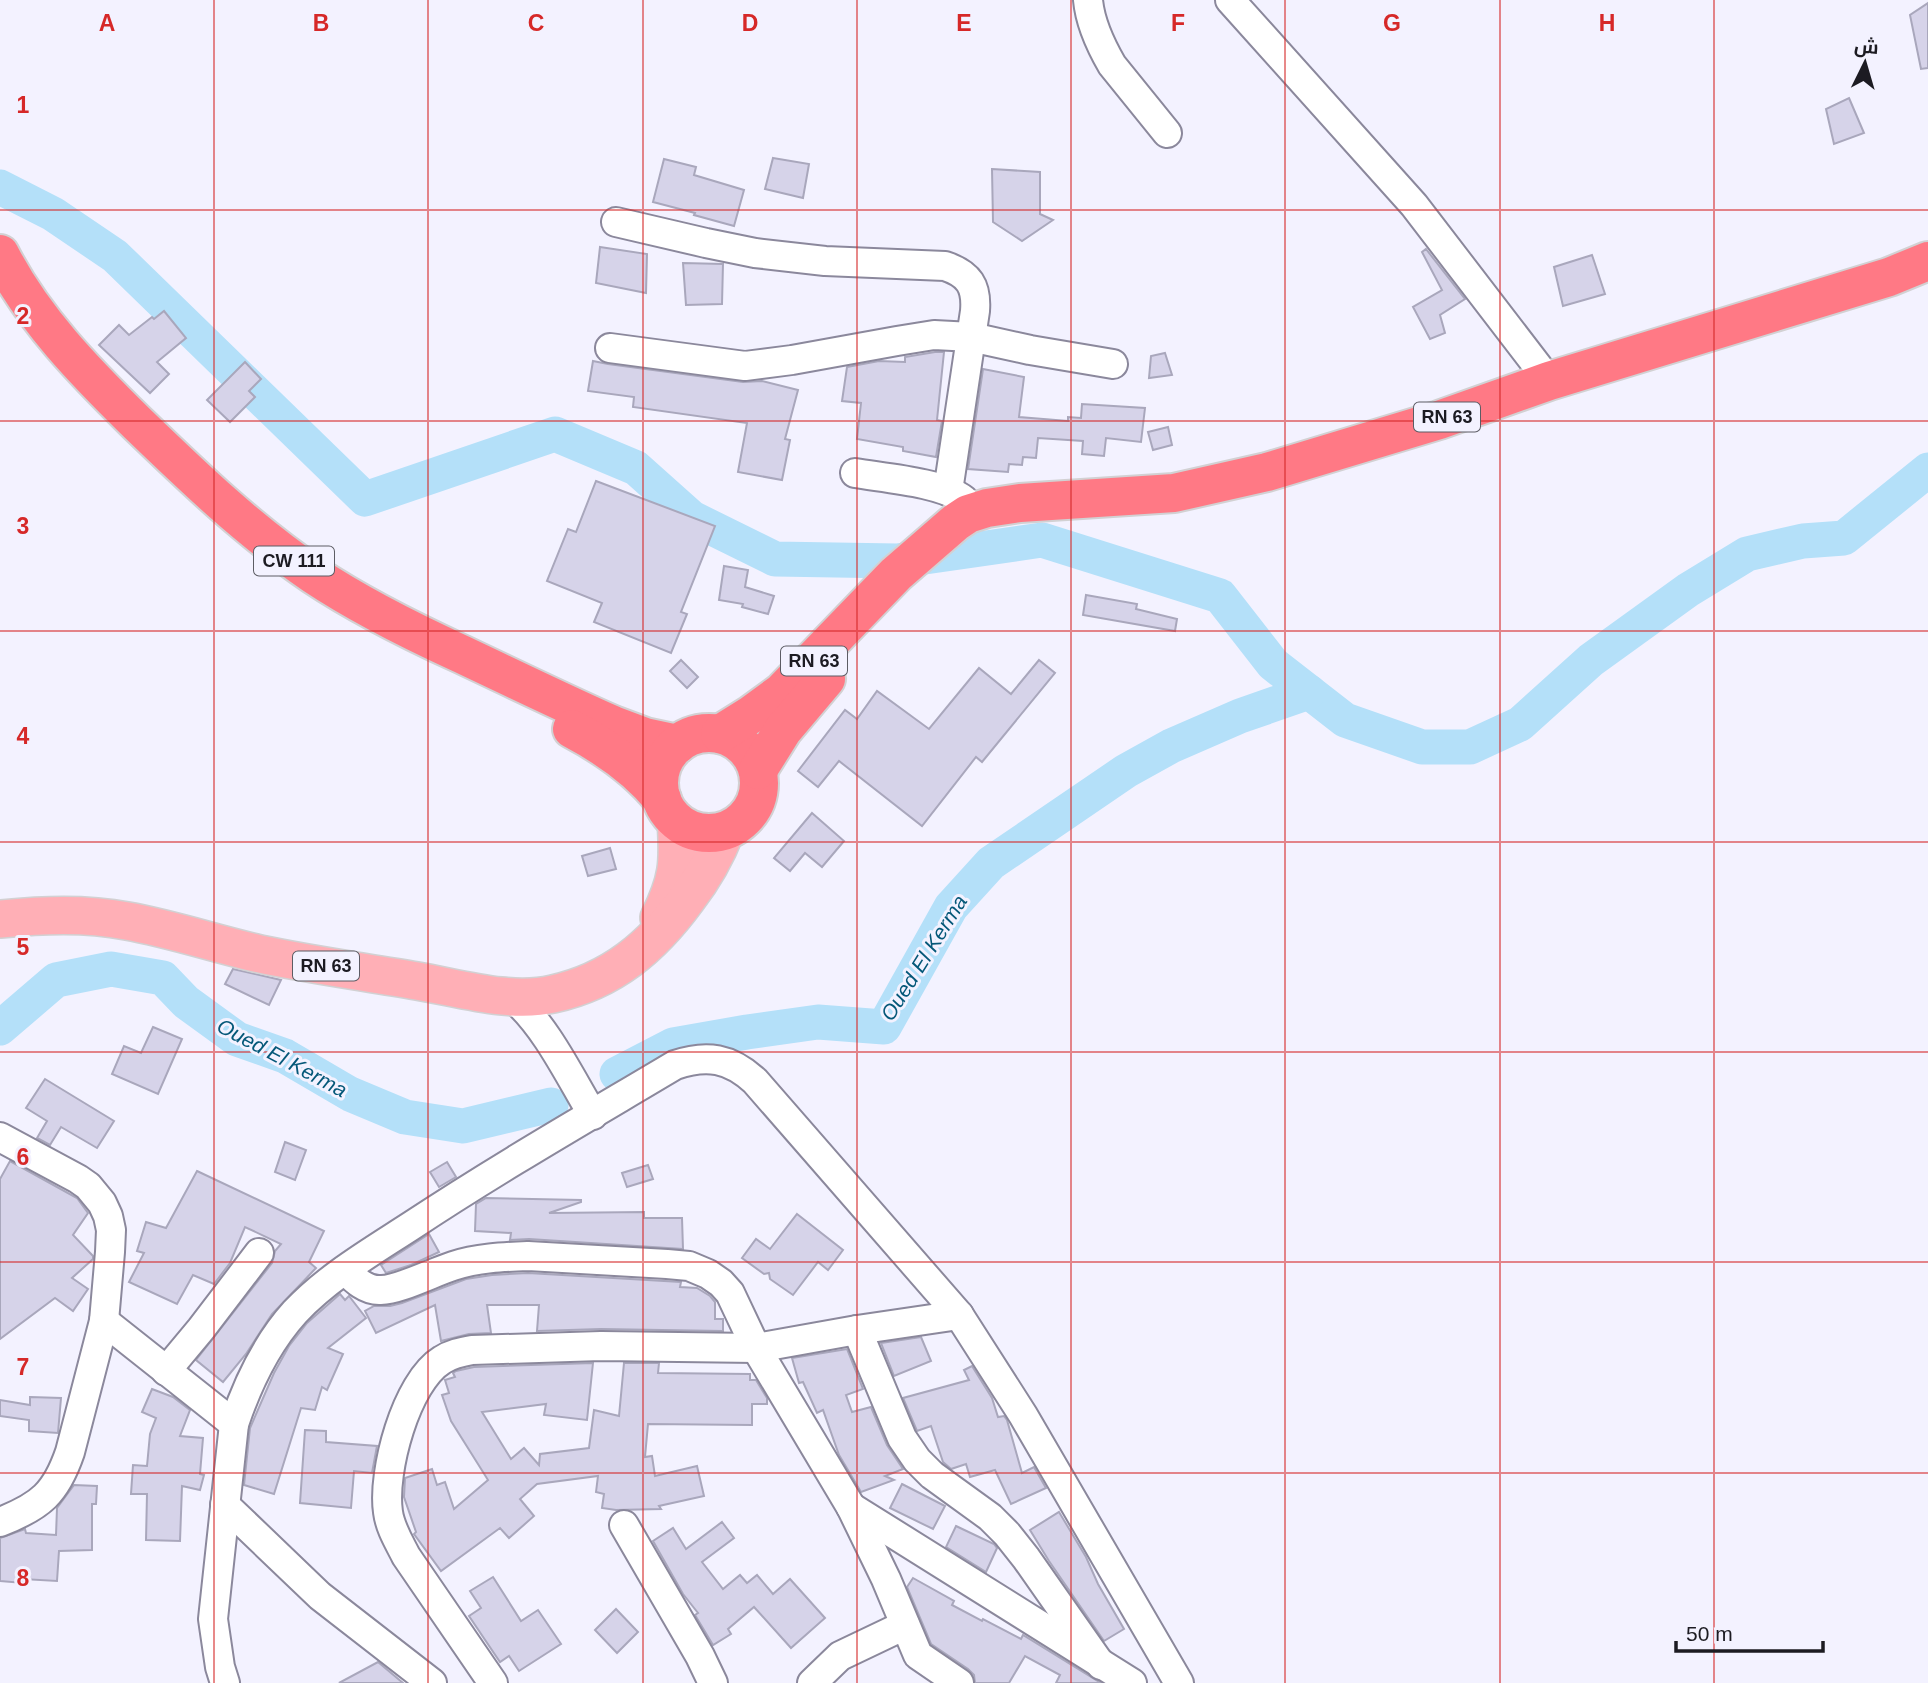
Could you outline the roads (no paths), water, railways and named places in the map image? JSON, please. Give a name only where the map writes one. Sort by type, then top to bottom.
[{"type":"highway","name":"CW 111","points":[[0,254],[43,320],[110,397],[191,475],[284,553],[357,601],[418,634],[613,725],[645,737],[678,744]]},
{"type":"highway","name":"RN 63","points":[[758,770],[783,730],[962,516],[1020,503],[1144,496],[1202,488],[1267,472],[1440,420],[1549,381],[1889,277],[1928,261]]},
{"type":"highway","name":"RN 63","points":[[962,516],[980,533],[1008,526],[1176,514],[1223,507],[1270,496],[1567,398],[1847,317],[1928,290]]},
{"type":"highway","name":"CW 111","points":[[0,302],[27,339],[82,400],[198,511],[271,571],[310,599],[368,634],[587,737],[632,768],[669,809]]},
{"type":"highway","name":"RN 63","points":[[720,734],[768,704],[904,583]]},
{"type":"highway","points":[[720,734],[733,738],[744,746],[752,757],[758,770],[758,794],[746,816],[737,824],[726,830],[699,832],[687,827],[669,809],[659,786],[660,772],[664,760],[678,744],[694,735],[720,734]]},
{"type":"main road","points":[[643,950],[676,876],[678,841],[669,809]]},
{"type":"main road","points":[[643,950],[660,933],[703,878],[726,830]]},
{"type":"main road","name":"RN 63","points":[[0,919],[68,916],[125,920],[260,954],[513,998],[552,995],[582,986],[606,976],[643,950]]},
{"type":"street","points":[[1088,0],[1091,17],[1112,65],[1167,133]]},
{"type":"street","points":[[1230,0],[1414,205],[1549,381]]},
{"type":"street","points":[[616,222],[706,243],[792,258],[946,266],[966,277],[973,287],[976,299],[971,337],[962,516],[907,481],[855,473]]},
{"type":"street","points":[[610,348],[745,366],[934,335],[971,337],[1112,364]]},
{"type":"street","points":[[513,998],[527,1010],[545,1035],[593,1115]]},
{"type":"street","points":[[225,1683],[213,1619],[234,1424],[251,1382],[273,1341],[295,1312],[345,1270],[466,1190],[675,1065],[703,1059],[732,1064],[744,1071],[764,1090],[959,1315],[1023,1415],[1179,1683]]},
{"type":"street","points":[[0,1137],[68,1172],[88,1186],[102,1203],[111,1230],[104,1321],[63,1473],[51,1491],[31,1508],[0,1522]]},
{"type":"street","points":[[166,1371],[259,1253]]},
{"type":"street","points":[[345,1270],[361,1285],[382,1290],[461,1264],[506,1257],[689,1266],[708,1274],[730,1293],[756,1348],[851,1507],[930,1683]]},
{"type":"street","points":[[493,1683],[406,1556],[394,1534],[388,1512],[394,1448],[403,1417],[419,1384],[439,1361],[453,1354],[472,1350],[601,1346],[756,1348],[959,1315]]},
{"type":"street","points":[[104,1321],[234,1424]]},
{"type":"street","points":[[857,1330],[902,1438],[917,1460],[932,1475],[990,1517],[1007,1534],[1101,1665]]},
{"type":"street","points":[[225,1505],[320,1596],[432,1683]]},
{"type":"street","points":[[851,1507],[1132,1683]]},
{"type":"street","points":[[624,1525],[713,1683]]},
{"type":"street","points":[[812,1683],[840,1656],[905,1625]]},
{"type":"street","points":[[918,1655],[958,1683]]},
{"type":"waterway","points":[[0,187],[53,214],[115,256],[365,499],[555,434],[636,468],[692,518],[775,559],[897,561],[1042,540],[1220,596],[1273,664],[1345,720],[1422,747],[1470,747],[1520,724],[1591,660],[1688,590],[1747,554],[1803,541],[1844,538],[1928,470]]},
{"type":"waterway","name":"Oued El Kerma","points":[[617,1074],[673,1045],[818,1022],[884,1027],[951,907],[991,863],[1126,771],[1171,746],[1240,716],[1309,692]]},
{"type":"waterway","name":"Oued El Kerma","points":[[0,1028],[56,980],[111,969],[163,978],[186,1002],[237,1039],[285,1056],[350,1094],[405,1117],[463,1126],[551,1105]]}]
